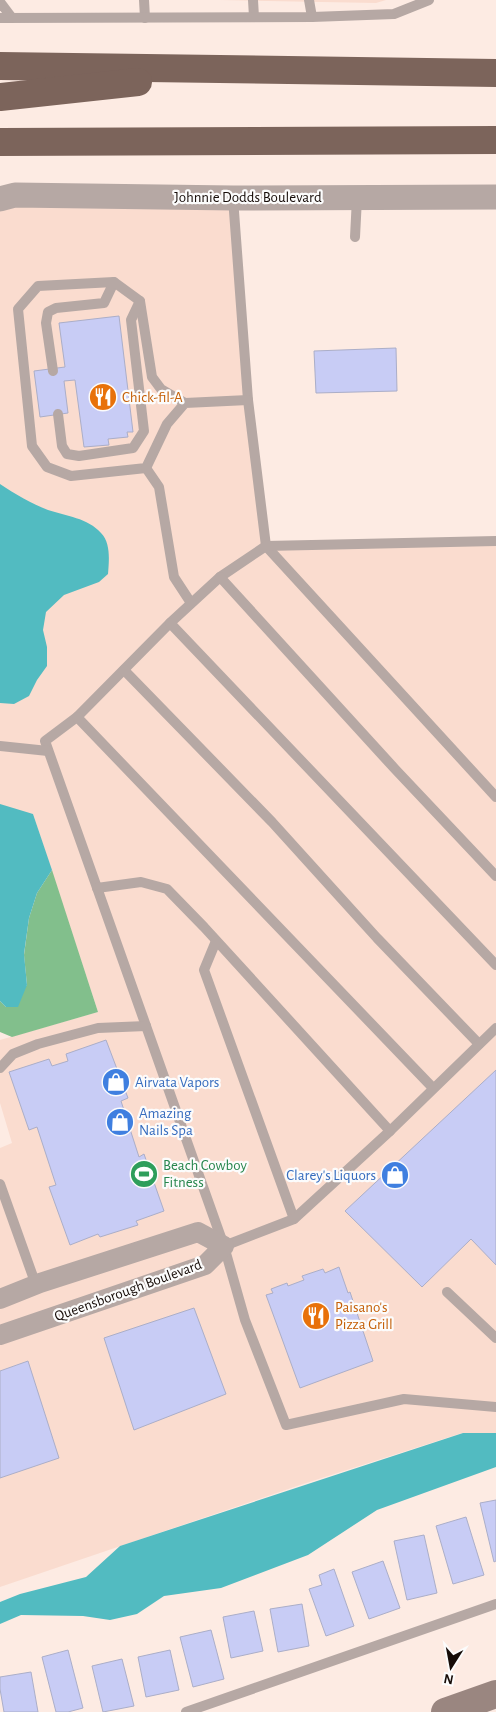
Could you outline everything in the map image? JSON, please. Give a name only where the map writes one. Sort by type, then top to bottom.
[{"type":"highway","points":[[0,66],[496,73]]},
{"type":"highway","points":[[0,97],[257,70]]},
{"type":"highway","points":[[0,142],[496,140]]},
{"type":"main road","points":[[446,1712],[496,1694]]},
{"type":"street","name":"Johnnie Dodds Boulevard","points":[[0,199],[15,195],[233,198],[496,197]]},
{"type":"street","name":"Queensborough Boulevard","points":[[0,1299],[36,1285],[198,1232],[224,1246],[205,1265],[0,1335]]},
{"type":"lane","points":[[144,0],[145,18]]},
{"type":"lane","points":[[253,0],[254,17]]},
{"type":"lane","points":[[309,0],[312,17]]},
{"type":"lane","points":[[0,18],[312,17],[394,14],[429,0]]},
{"type":"lane","points":[[0,2],[12,18]]},
{"type":"lane","points":[[355,237],[357,197]]},
{"type":"lane","points":[[233,198],[248,400],[266,546],[496,797]]},
{"type":"lane","points":[[146,468],[72,476],[47,467],[32,446],[18,309],[38,286],[114,282],[140,301],[152,378],[161,389],[184,403],[248,400]]},
{"type":"lane","points":[[52,371],[46,322],[48,312],[56,308],[104,303],[114,282]]},
{"type":"lane","points":[[58,414],[62,446],[67,454],[79,456],[133,448],[144,431],[131,320],[140,301]]},
{"type":"lane","points":[[146,468],[168,424],[184,403]]},
{"type":"lane","points":[[146,468],[160,487],[174,577],[191,603]]},
{"type":"lane","points":[[496,541],[266,546],[220,576],[170,623],[77,717],[45,741],[224,1246],[246,1320],[286,1425],[404,1398],[496,1407]]},
{"type":"lane","points":[[220,576],[369,741],[496,876]]},
{"type":"lane","points":[[170,623],[496,965]]},
{"type":"lane","points":[[124,670],[272,822],[377,938],[479,1044]]},
{"type":"lane","points":[[77,717],[433,1088]]},
{"type":"lane","points":[[0,746],[48,751]]},
{"type":"lane","points":[[97,888],[141,882],[167,889],[390,1131]]},
{"type":"lane","points":[[216,941],[204,970],[294,1220]]},
{"type":"lane","points":[[0,1068],[13,1054],[38,1044],[98,1028],[146,1026]]},
{"type":"lane","points":[[224,1246],[294,1220],[390,1131],[496,1028]]},
{"type":"lane","points":[[0,1184],[36,1285]]},
{"type":"lane","points":[[447,1292],[496,1338]]},
{"type":"lane","points":[[186,1712],[496,1604]]},
{"type":"shaded area","points":[[220,0],[386,0],[376,3]]},
{"type":"shaded area","points":[[233,198],[266,546],[496,541],[496,1439],[462,1433],[300,1485],[0,1587],[0,1148],[12,1143],[0,1103],[0,1040],[98,1012],[33,814],[0,808],[0,199]]},
{"type":"green space","points":[[52,870],[98,1012],[12,1037],[0,1032],[0,1001],[6,1007],[27,985],[24,955],[29,918],[37,893]]},
{"type":"water","points":[[0,484],[42,508],[90,524],[104,537],[109,552],[108,574],[99,582],[64,595],[46,612],[43,630],[47,647],[47,666],[29,696],[14,704],[0,703]]},
{"type":"water","points":[[0,804],[33,814],[52,870],[37,893],[29,918],[24,954],[27,985],[18,1007],[6,1007],[0,1001]]},
{"type":"water","points":[[463,1433],[496,1433],[496,1467],[377,1510],[308,1555],[221,1588],[164,1596],[137,1614],[110,1620],[83,1616],[21,1615],[0,1624],[0,1602],[20,1594],[86,1577],[120,1546]]},
{"type":"building","name":"Chick-fil-A","points":[[119,316],[133,432],[127,432],[128,437],[108,439],[109,445],[84,447],[75,380],[64,381],[68,413],[40,417],[34,371],[65,367],[59,323]]},
{"type":"building","points":[[396,348],[397,391],[316,393],[314,351]]},
{"type":"building","points":[[106,1040],[128,1098],[121,1101],[139,1157],[144,1154],[164,1211],[136,1221],[138,1225],[100,1237],[98,1234],[70,1245],[49,1187],[56,1185],[37,1127],[29,1130],[9,1072],[49,1059],[52,1066],[68,1061],[66,1054]]},
{"type":"building","points":[[496,1070],[496,1265],[471,1239],[422,1287],[345,1211]]},
{"type":"building","name":"Paisano's Pizza Grill","points":[[339,1267],[348,1293],[350,1292],[373,1361],[300,1388],[266,1295],[273,1293],[271,1289],[287,1283],[288,1286],[304,1280],[302,1276],[323,1269],[325,1273]]},
{"type":"building","points":[[194,1308],[226,1394],[134,1430],[104,1338]]},
{"type":"building","points":[[28,1361],[59,1458],[0,1478],[0,1371]]},
{"type":"building","points":[[496,1500],[496,1561],[494,1562],[480,1503]]},
{"type":"building","points":[[466,1517],[484,1575],[453,1584],[436,1526]]},
{"type":"building","points":[[424,1535],[437,1593],[407,1600],[394,1541]]},
{"type":"building","points":[[383,1561],[400,1608],[369,1619],[352,1572]]},
{"type":"building","points":[[334,1569],[354,1626],[326,1636],[309,1589],[322,1585],[319,1575]]},
{"type":"building","points":[[302,1604],[309,1646],[278,1652],[270,1609]]},
{"type":"building","points":[[254,1611],[263,1651],[231,1658],[223,1617]]},
{"type":"building","points":[[211,1630],[224,1679],[193,1687],[180,1637]]},
{"type":"building","points":[[68,1650],[83,1708],[68,1712],[56,1712],[42,1657]]},
{"type":"building","points":[[170,1650],[179,1690],[146,1697],[138,1657]]},
{"type":"building","points":[[122,1659],[134,1706],[103,1712],[92,1666]]},
{"type":"building","points":[[31,1672],[38,1712],[4,1712],[0,1677]]},
{"type":"place","name":"Chick-fil-A","points":[[103,397]]},
{"type":"place","name":"Airvata Vapors","points":[[116,1082]]},
{"type":"place","name":"Amazing Nails Spa","points":[[120,1122]]},
{"type":"place","name":"Beach Cowboy Fitness","points":[[144,1174]]},
{"type":"place","name":"Clarey's Liquors","points":[[395,1175]]},
{"type":"place","name":"Paisano's Pizza Grill","points":[[316,1316]]}]
